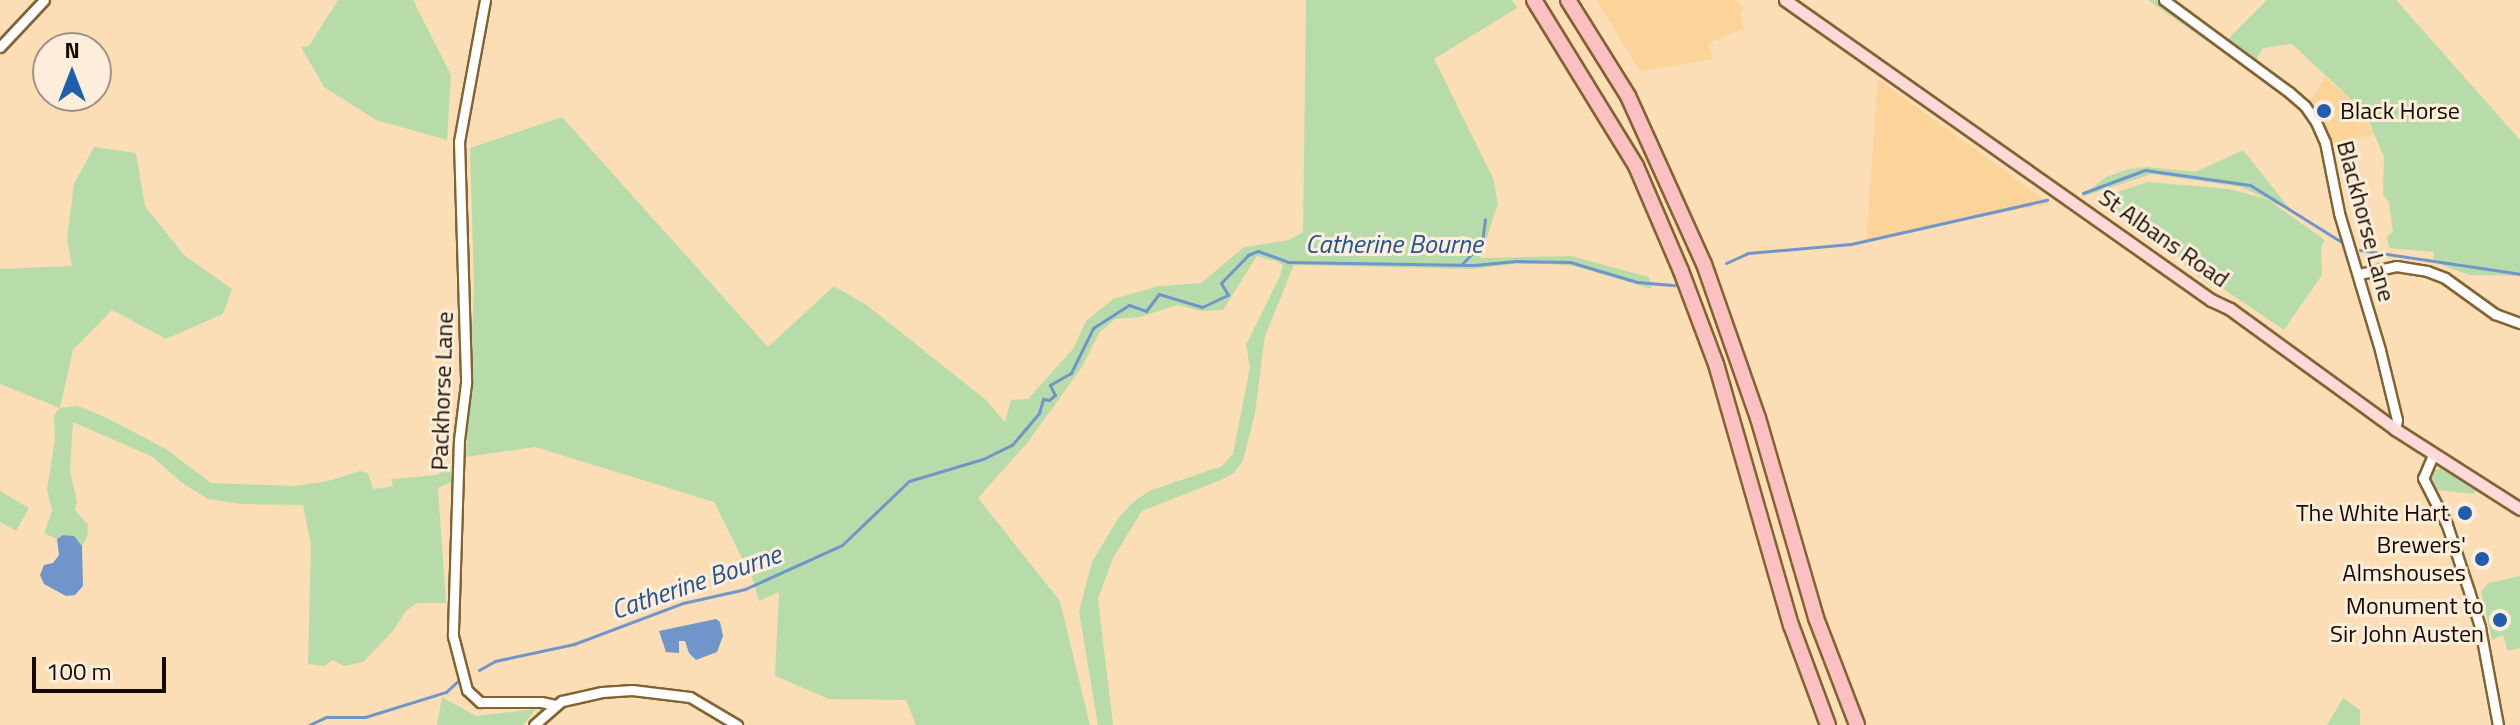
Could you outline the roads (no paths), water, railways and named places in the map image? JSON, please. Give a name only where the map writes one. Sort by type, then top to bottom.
[{"type":"highway","points":[[1534,0],[1636,166],[1688,287],[1716,364],[1791,625],[1828,725]]},
{"type":"highway","points":[[1568,0],[1628,96],[1710,278],[1758,418],[1816,618],[1857,725]]},
{"type":"main road","name":"St Albans Road","points":[[1785,0],[2211,300],[2230,309],[2395,429],[2520,509]]},
{"type":"street","points":[[0,47],[44,0]]},
{"type":"street","name":"Packhorse Lane","points":[[485,0],[459,141],[466,370],[458,476],[453,636],[467,690],[474,699],[488,705],[541,702],[555,705]]},
{"type":"street","name":"Blackhorse Lane","points":[[2164,0],[2305,106],[2325,142],[2339,213],[2393,401],[2395,429]]},
{"type":"street","points":[[2359,274],[2396,266],[2427,271],[2445,278],[2495,314],[2520,323]]},
{"type":"street","points":[[2433,455],[2423,478],[2447,525],[2469,591],[2498,725]]},
{"type":"street","points":[[534,725],[555,705],[602,692],[660,692],[690,697],[737,725]]},
{"type":"water","points":[[63,535],[74,536],[82,546],[83,586],[75,595],[66,596],[44,584],[40,575],[44,565],[53,563],[59,555],[57,539]]},
{"type":"water","points":[[716,619],[720,622],[723,636],[717,652],[696,660],[689,653],[685,641],[679,641],[679,653],[666,652],[659,631]]},
{"type":"waterway","name":"Catherine Bourne","points":[[2083,193],[2145,170],[2250,185],[2340,241]]},
{"type":"waterway","name":"Catherine Bourne","points":[[1726,263],[1748,253],[1851,244],[2047,200]]},
{"type":"waterway","points":[[1461,265],[1482,243],[1485,219]]},
{"type":"waterway","name":"Catherine Bourne","points":[[2360,250],[2520,274]]},
{"type":"waterway","name":"Catherine Bourne","points":[[479,670],[495,661],[574,644],[683,603],[745,589],[842,545],[909,481],[983,459],[1012,445],[1039,413],[1043,399],[1049,400],[1055,395],[1050,385],[1071,373],[1093,328],[1129,305],[1146,311],[1159,294],[1202,307],[1228,295],[1221,283],[1248,255],[1258,251],[1288,262],[1474,265],[1516,261],[1570,262],[1637,282],[1675,285]]},
{"type":"waterway","points":[[309,725],[326,717],[365,717],[446,692],[458,681]]},
{"type":"place","name":"Black Horse","points":[[2324,111]]},
{"type":"place","name":"The White Hart","points":[[2465,513]]},
{"type":"place","name":"Brewers' Almshouses","points":[[2482,559]]},
{"type":"place","name":"Monument to Sir John Austen","points":[[2500,620]]}]
